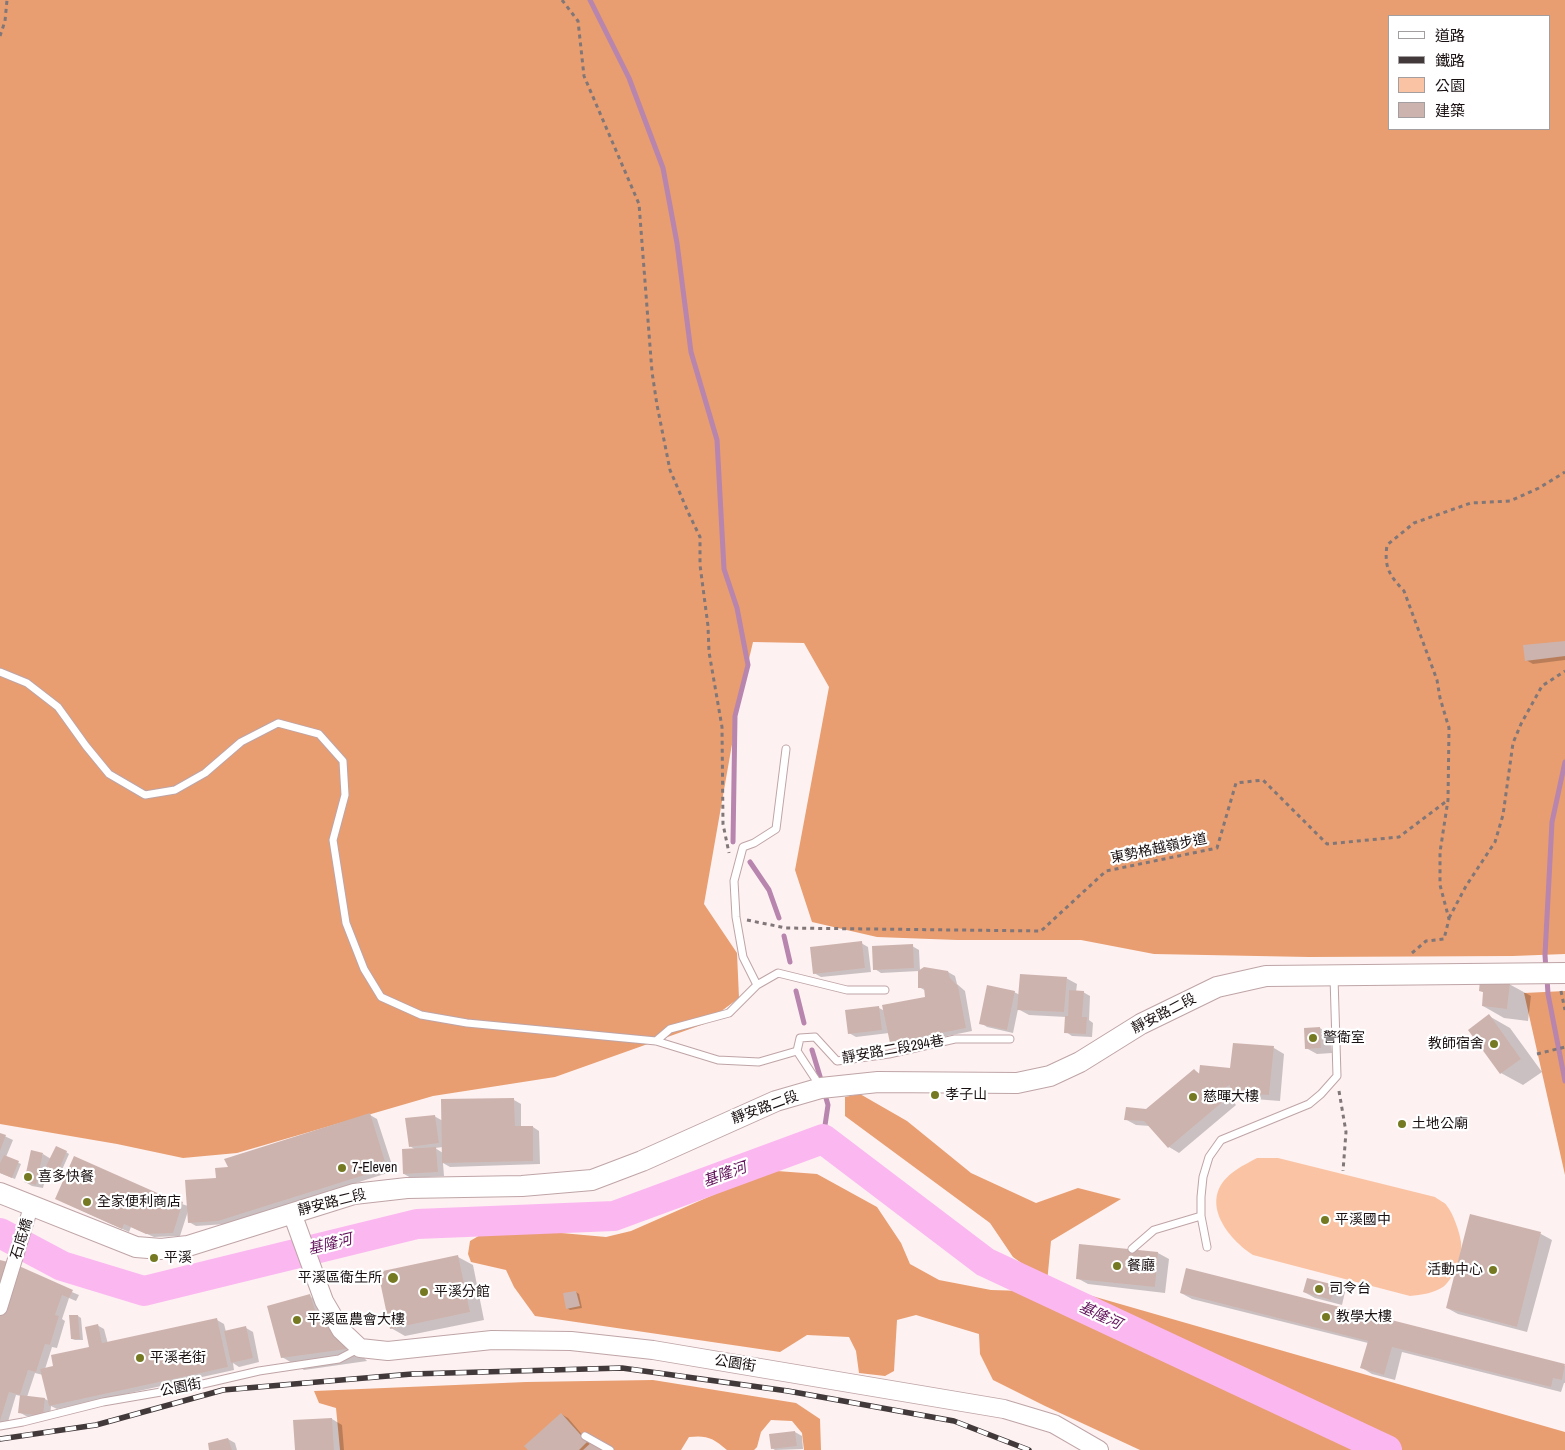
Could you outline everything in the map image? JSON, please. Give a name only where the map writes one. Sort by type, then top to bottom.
[{"type":"main road","name":"靜安路二段","points":[[0,1193],[136,1246],[161,1249],[188,1246],[354,1194],[407,1188],[522,1186],[592,1180],[642,1161],[776,1101],[828,1088],[878,1082],[1017,1083],[1050,1076],[1080,1062],[1141,1024],[1217,987],[1266,976],[1561,973]]},
{"type":"street","name":"石底橋","points":[[0,1308],[32,1207]]},
{"type":"street","points":[[292,1213],[324,1301],[342,1330],[360,1348]]},
{"type":"street","name":"公園街","points":[[360,1348],[388,1351],[463,1342],[512,1340],[571,1341],[653,1350],[1004,1408],[1054,1424],[1099,1450]]},
{"type":"lane","name":"靜安路二段294巷","points":[[0,672],[27,683],[58,707],[86,746],[110,774],[145,795],[175,790],[205,774],[241,742],[278,722],[319,734],[343,761],[345,795],[333,840],[346,923],[364,969],[381,997],[422,1016],[656,1041],[718,1060],[759,1062],[797,1051],[800,1038],[815,1037],[837,1061],[889,1054],[955,1039],[1010,1039]]},
{"type":"lane","points":[[757,985],[743,957],[736,917],[734,881],[743,847],[754,843],[776,829],[786,749]]},
{"type":"lane","points":[[656,1041],[670,1030],[729,1013],[757,985],[778,973],[847,990],[885,990]]},
{"type":"lane","points":[[1207,1247],[1201,1216],[1203,1177],[1209,1157],[1221,1140],[1309,1104],[1337,1076],[1334,974]]},
{"type":"lane","points":[[797,1051],[828,1088]]},
{"type":"lane","points":[[1132,1249],[1154,1230],[1201,1216]]},
{"type":"lane","name":"公園街","points":[[0,1426],[103,1402],[190,1387],[260,1371],[340,1359],[360,1348]]},
{"type":"lane","points":[[585,1436],[610,1450]]},
{"type":"path","points":[[0,36],[5,21],[7,0]]},
{"type":"path","points":[[562,0],[578,20],[584,76],[639,204],[652,372],[660,423],[670,470],[700,537],[700,565],[705,592],[709,652],[722,727],[724,824],[734,881]]},
{"type":"path","points":[[1449,919],[1440,884],[1440,852],[1448,800],[1449,728],[1437,680],[1404,591],[1393,579],[1385,561],[1387,545],[1414,523],[1471,503],[1510,501],[1539,488],[1565,472]]},
{"type":"path","points":[[1412,953],[1426,941],[1444,939],[1449,919],[1466,886],[1495,842],[1503,815],[1513,743],[1521,724],[1542,686],[1565,671]]},
{"type":"path","name":"東勢格越嶺步道","points":[[736,917],[786,928],[1041,931],[1106,871],[1217,848],[1236,783],[1263,780],[1327,844],[1399,837],[1448,800]]},
{"type":"path","points":[[1537,1054],[1565,1047]]},
{"type":"path","points":[[1337,1076],[1346,1132],[1343,1171]]},
{"type":"green space","points":[[1257,1158],[1278,1158],[1435,1197],[1445,1203],[1449,1209],[1456,1223],[1460,1238],[1459,1260],[1454,1273],[1447,1284],[1436,1291],[1410,1296],[1253,1255],[1232,1237],[1224,1226],[1216,1203],[1218,1191],[1224,1180],[1236,1170]]},
{"type":"shaded area","points":[[0,0],[1565,0],[1565,954],[1309,957],[1154,954],[1081,940],[957,940],[877,937],[812,922],[795,870],[829,687],[804,643],[753,642],[741,693],[704,904],[737,953],[739,998],[704,1024],[555,1077],[433,1096],[237,1153],[183,1158],[117,1144],[0,1124]]},
{"type":"shaded area","points":[[1565,991],[1565,1175],[1524,993]]},
{"type":"shaded area","points":[[860,1094],[907,1121],[971,1173],[1036,1203],[1078,1188],[1121,1199],[1051,1241],[1047,1283],[1565,1432],[1565,1450],[1140,1450],[993,1380],[980,1354],[979,1334],[916,1315],[897,1320],[894,1371],[885,1376],[859,1373],[856,1351],[849,1337],[807,1335],[780,1352],[535,1316],[514,1287],[506,1270],[471,1262],[468,1254],[470,1241],[482,1234],[528,1230],[606,1237],[631,1231],[738,1184],[777,1171],[817,1174],[877,1207],[901,1243],[910,1264],[939,1280],[991,1290],[1024,1291],[1027,1267],[1013,1257],[990,1223],[845,1116],[845,1097]]},
{"type":"shaded area","points":[[653,1380],[796,1403],[820,1419],[821,1450],[804,1450],[802,1433],[792,1421],[771,1420],[761,1432],[757,1447],[754,1450],[727,1450],[710,1438],[695,1436],[689,1437],[681,1450],[340,1450],[336,1408],[319,1403],[314,1391],[526,1382]]},
{"type":"building","points":[[1565,641],[1565,656],[1525,661],[1523,645]]},
{"type":"building","points":[[862,941],[865,968],[813,974],[810,947]]},
{"type":"building","points":[[913,944],[914,968],[873,970],[872,946]]},
{"type":"building","points":[[924,967],[948,971],[950,978],[958,986],[966,1028],[890,1043],[882,1005],[925,997],[924,988],[918,988],[918,971]]},
{"type":"building","points":[[1020,974],[1067,977],[1064,1012],[1017,1010]]},
{"type":"building","name":"教師宿舍","points":[[1480,980],[1510,983],[1507,1009],[1482,1006],[1483,992],[1479,991]]},
{"type":"building","points":[[987,985],[1015,991],[1007,1030],[979,1024]]},
{"type":"building","points":[[1069,990],[1084,991],[1082,1017],[1087,1017],[1086,1034],[1064,1033],[1065,1016],[1068,1016]]},
{"type":"building","points":[[879,1006],[882,1030],[848,1034],[845,1010]]},
{"type":"building","name":"教師宿舍","points":[[1489,1014],[1521,1059],[1500,1074],[1468,1030]]},
{"type":"building","name":"警衛室","points":[[1320,1027],[1321,1048],[1305,1049],[1304,1028]]},
{"type":"building","name":"慈暉大樓","points":[[1233,1043],[1274,1046],[1269,1095],[1229,1093],[1230,1085],[1219,1091],[1226,1099],[1168,1148],[1144,1121],[1124,1120],[1126,1107],[1146,1109],[1194,1069],[1199,1074],[1200,1065],[1230,1068]]},
{"type":"building","points":[[514,1098],[515,1126],[533,1126],[533,1161],[442,1163],[441,1099]]},
{"type":"building","points":[[370,1113],[387,1168],[218,1221],[188,1223],[185,1180],[216,1178],[215,1168],[228,1167],[224,1159]]},
{"type":"building","points":[[435,1115],[439,1143],[409,1147],[405,1118]]},
{"type":"building","points":[[0,1133],[6,1135],[0,1151]]},
{"type":"building","points":[[56,1146],[67,1151],[58,1172],[46,1166]]},
{"type":"building","points":[[436,1147],[438,1172],[403,1174],[402,1149]]},
{"type":"building","points":[[31,1150],[43,1153],[36,1185],[24,1182]]},
{"type":"building","points":[[4,1155],[19,1161],[12,1178],[0,1173],[0,1163]]},
{"type":"building","points":[[74,1156],[164,1196],[183,1202],[173,1233],[146,1234],[124,1224],[122,1229],[55,1199]]},
{"type":"building","name":"活動中心","points":[[1470,1214],[1541,1232],[1517,1327],[1446,1308]]},
{"type":"building","name":"餐廳","points":[[1079,1244],[1158,1252],[1155,1287],[1076,1279]]},
{"type":"building","name":"平溪分館","points":[[458,1255],[470,1312],[390,1329],[378,1272]]},
{"type":"building","points":[[0,1260],[8,1262],[0,1292]]},
{"type":"building","points":[[19,1266],[73,1290],[69,1298],[62,1295],[55,1315],[59,1316],[50,1345],[45,1344],[36,1372],[28,1370],[20,1395],[9,1392],[0,1421],[0,1313]]},
{"type":"building","name":"教學大樓","points":[[1186,1268],[1565,1364],[1562,1380],[1553,1378],[1551,1387],[1392,1347],[1384,1375],[1360,1368],[1368,1341],[1180,1293]]},
{"type":"building","name":"司令台","points":[[1307,1278],[1335,1285],[1331,1300],[1303,1292]]},
{"type":"building","points":[[576,1291],[580,1306],[566,1309],[563,1293]]},
{"type":"building","name":"平溪區農會大樓","points":[[310,1294],[315,1310],[347,1349],[281,1358],[267,1306]]},
{"type":"building","points":[[69,1315],[78,1315],[80,1339],[71,1339]]},
{"type":"building","points":[[217,1318],[228,1367],[49,1406],[40,1369],[53,1366],[51,1355],[89,1347],[85,1327],[98,1324],[102,1343]]},
{"type":"building","points":[[246,1326],[253,1358],[231,1363],[224,1331]]},
{"type":"building","points":[[20,1395],[45,1398],[43,1416],[18,1413]]},
{"type":"building","points":[[561,1413],[587,1442],[579,1450],[528,1450],[524,1446]]},
{"type":"building","points":[[332,1418],[334,1450],[295,1450],[293,1420]]},
{"type":"building","points":[[795,1431],[797,1446],[771,1449],[769,1434]]},
{"type":"building","points":[[228,1438],[232,1450],[209,1450],[208,1443]]},
{"type":"building","points":[[593,1441],[601,1450],[583,1450]]},
{"type":"waterway","points":[[590,0],[629,78],[663,168],[677,243],[691,352],[717,440],[724,569],[737,608],[748,665],[735,716],[733,842]]},
{"type":"waterway","points":[[1546,970],[1545,955],[1552,822],[1565,762]]},
{"type":"waterway","points":[[750,862],[769,890],[779,918]]},
{"type":"waterway","points":[[784,936],[790,962]]},
{"type":"waterway","points":[[1547,978],[1548,994],[1565,1081]]},
{"type":"waterway","points":[[796,991],[804,1023]]},
{"type":"waterway","points":[[812,1050],[822,1083]]},
{"type":"waterway","points":[[823,1139],[828,1105],[824,1091]]},
{"type":"waterway","name":"基隆河","points":[[0,1233],[62,1266],[144,1291],[417,1224],[614,1216],[823,1139],[985,1262],[1387,1450]]},
{"type":"railway","points":[[0,1439],[96,1425],[223,1390],[412,1374],[622,1368],[788,1391],[954,1421],[1029,1450]]},
{"type":"place","name":"警衛室","points":[[1313,1038]]},
{"type":"place","name":"教師宿舍","points":[[1494,1044]]},
{"type":"place","name":"孝子山","points":[[935,1095]]},
{"type":"place","name":"慈暉大樓","points":[[1193,1097]]},
{"type":"place","name":"土地公廟","points":[[1402,1124]]},
{"type":"place","name":"7-Eleven","points":[[342,1168]]},
{"type":"place","name":"喜多快餐","points":[[28,1177]]},
{"type":"place","name":"全家便利商店","points":[[87,1202]]},
{"type":"place","name":"平溪國中","points":[[1325,1220]]},
{"type":"place","name":"平溪","points":[[154,1258]]},
{"type":"place","name":"餐廳","points":[[1117,1266]]},
{"type":"place","name":"活動中心","points":[[1493,1270]]},
{"type":"place","name":"平溪區衛生所","points":[[393,1278]]},
{"type":"place","name":"司令台","points":[[1319,1289]]},
{"type":"place","name":"平溪分館","points":[[424,1292]]},
{"type":"place","name":"教學大樓","points":[[1326,1317]]},
{"type":"place","name":"平溪區農會大樓","points":[[297,1320]]},
{"type":"place","name":"平溪老街","points":[[140,1358]]}]
